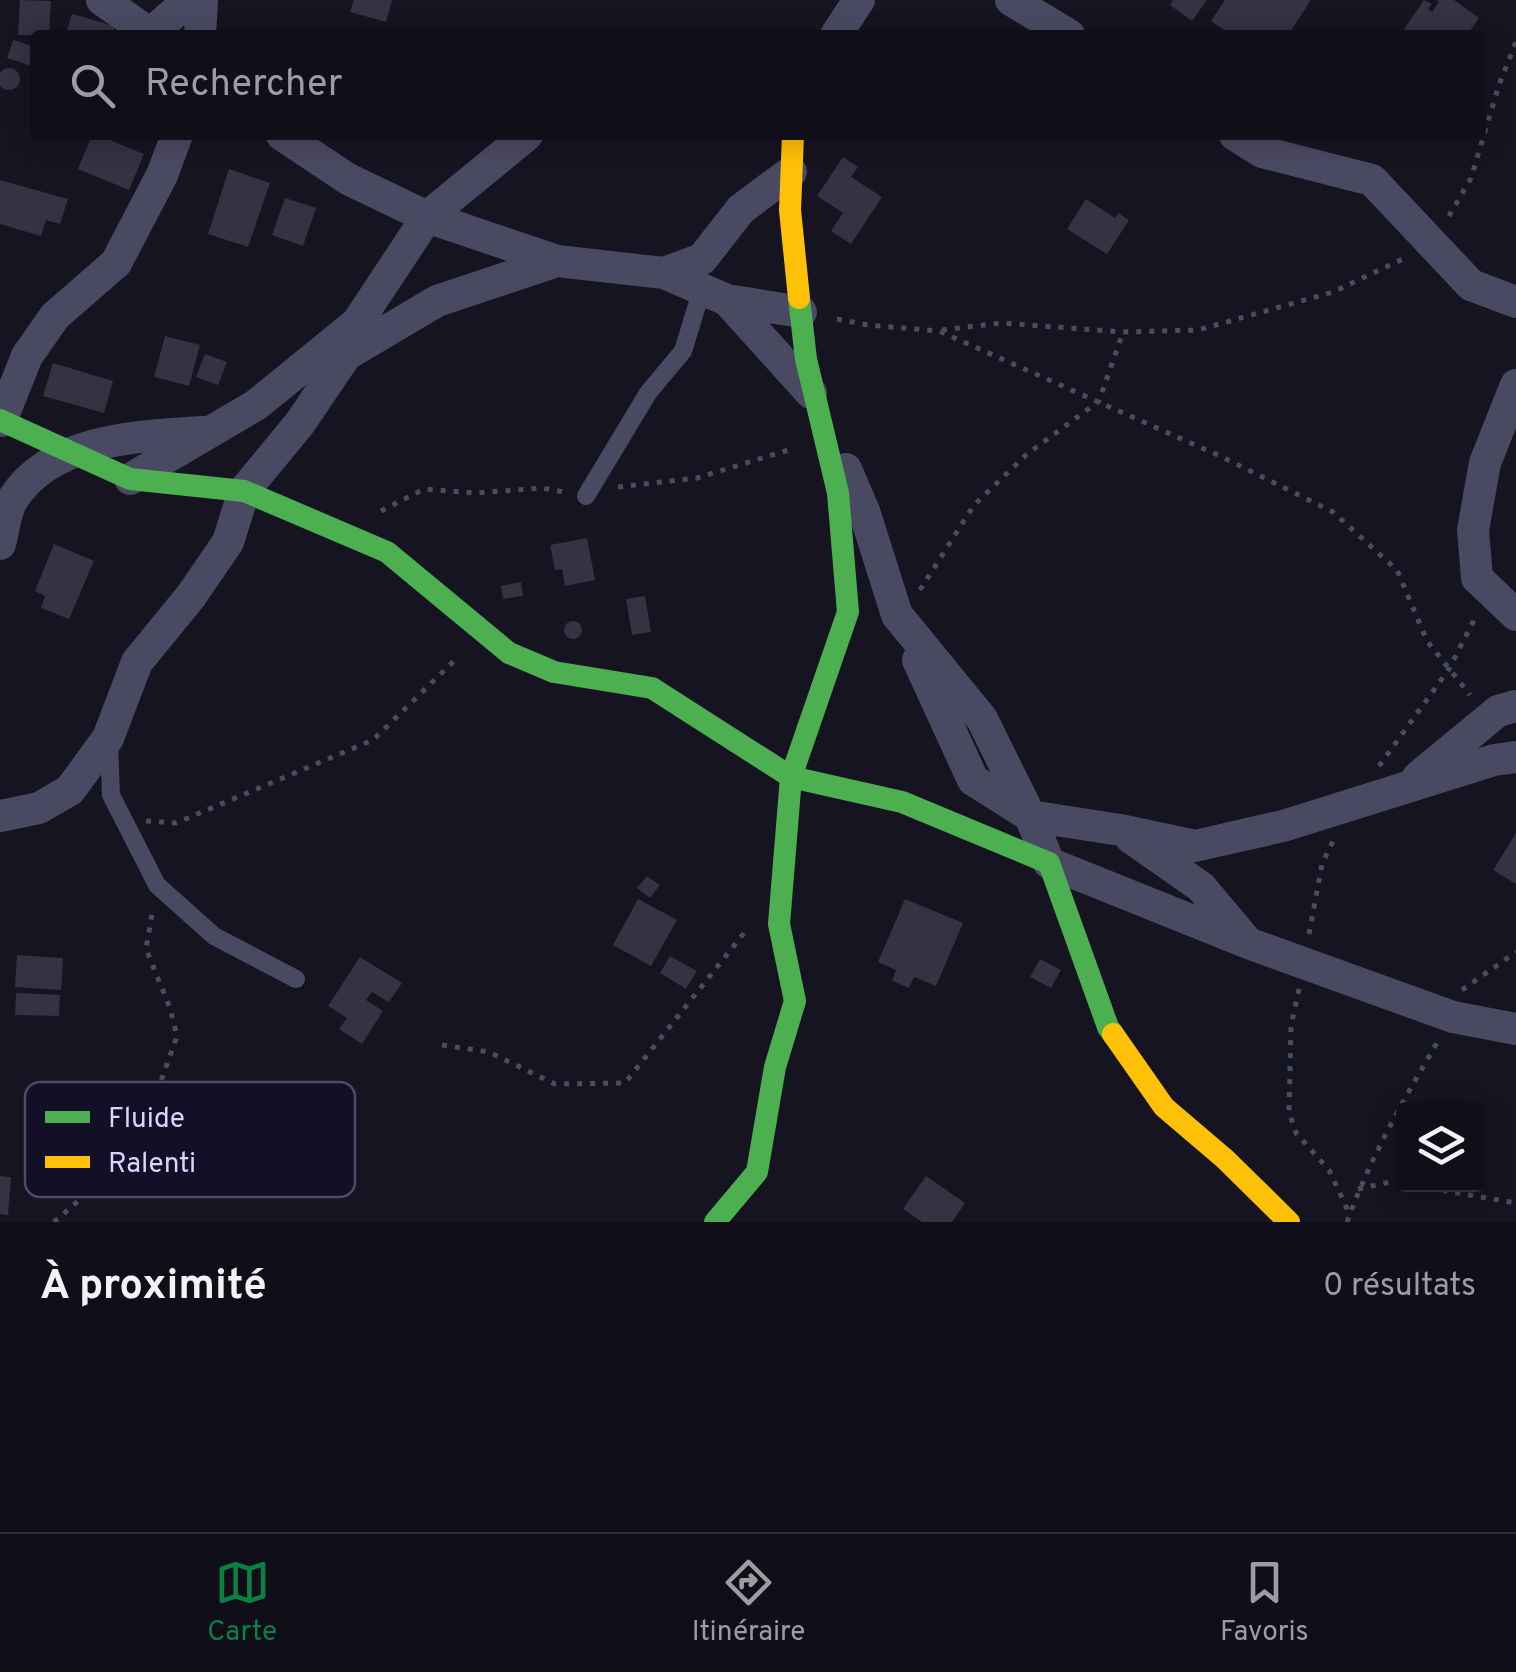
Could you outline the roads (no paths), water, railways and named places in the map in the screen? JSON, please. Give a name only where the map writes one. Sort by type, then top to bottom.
[{"type":"street","points":[[102,0],[145,30]]},
{"type":"street","points":[[155,30],[189,0]]},
{"type":"street","points":[[200,30],[202,0]]},
{"type":"street","points":[[839,30],[860,0]]},
{"type":"street","points":[[1011,0],[1061,30]]},
{"type":"street","points":[[174,140],[162,175],[116,263],[54,316],[27,356],[0,420],[130,479],[244,490],[386,552],[509,653],[554,672],[652,688],[792,777],[902,802],[1304,964],[1453,1017],[1516,1029]]},
{"type":"street","points":[[290,140],[348,179],[426,218],[557,260],[664,273],[714,295],[801,312]]},
{"type":"street","points":[[130,479],[256,405],[357,322],[426,218],[522,140]]},
{"type":"street","points":[[715,1222],[757,1172],[776,1067],[795,1001],[778,924],[792,777],[848,612],[838,493],[806,359],[790,210],[793,140]]},
{"type":"street","points":[[1243,140],[1262,152],[1372,180],[1471,286],[1516,302]]},
{"type":"street","points":[[664,273],[702,259],[740,209],[790,172]]},
{"type":"street","points":[[0,816],[39,808],[70,790],[108,738],[137,662],[191,596],[228,542],[244,490],[300,422],[346,356],[437,301],[557,260]]},
{"type":"street","points":[[1471,286],[1516,284]]},
{"type":"street","points":[[714,295],[816,399],[864,510],[897,615],[973,780],[1030,816],[1196,846],[1283,826],[1494,760],[1516,757]]},
{"type":"street","points":[[1516,384],[1484,463],[1473,530],[1477,578],[1516,615]]},
{"type":"street","points":[[0,544],[11,502],[33,474],[73,453],[130,436],[212,431]]},
{"type":"street","points":[[1407,787],[1507,708]]},
{"type":"street","points":[[1030,816],[1108,1027],[1164,1108],[1225,1159],[1290,1222]]},
{"type":"street","points":[[1120,830],[1201,887],[1248,943]]},
{"type":"lane","points":[[586,496],[648,393],[682,351],[714,295]]},
{"type":"lane","points":[[108,738],[111,795],[157,885],[214,936],[296,979]]}]
